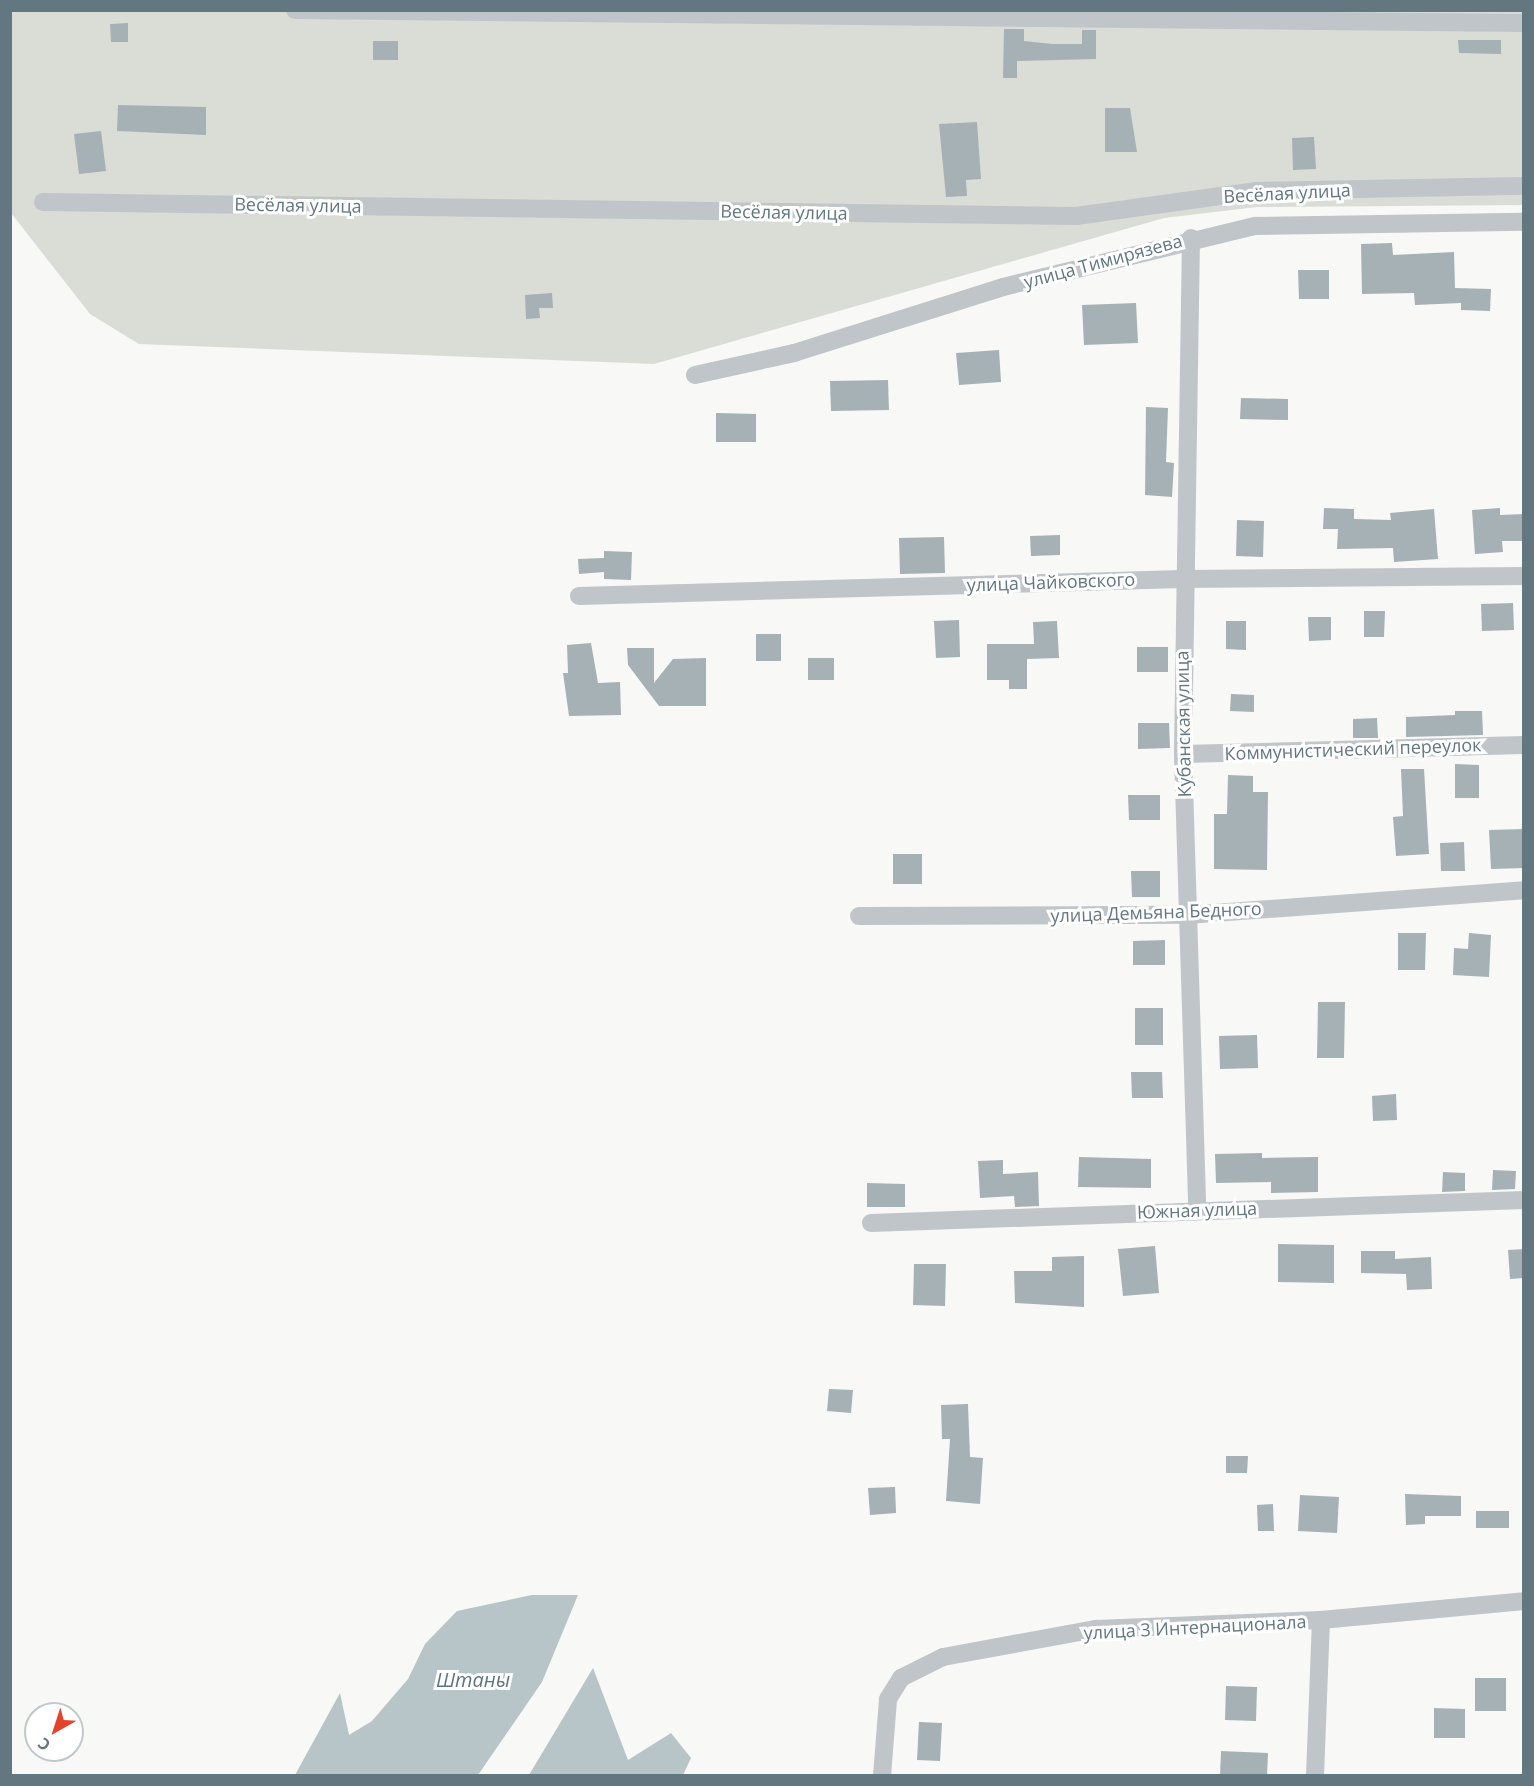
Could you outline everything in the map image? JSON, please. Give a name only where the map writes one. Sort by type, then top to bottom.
[{"type":"street","points":[[296,10],[1524,23]]},
{"type":"street","name":"Весёлая улица","points":[[43,202],[1076,216],[1257,191],[1524,186]]},
{"type":"street","name":"улица Тимирязева","points":[[695,375],[794,353],[1003,287],[1191,238],[1256,226],[1524,222]]},
{"type":"street","name":"Кубанская улица","points":[[1191,238],[1182,579],[1183,754],[1186,915],[1197,1210]]},
{"type":"street","name":"улица Чайковского","points":[[579,596],[1182,579],[1524,576]]},
{"type":"street","name":"Коммунистический переулок","points":[[1183,754],[1524,745]]},
{"type":"street","name":"улица Демьяна Бедного","points":[[859,916],[1186,915],[1524,890]]},
{"type":"street","name":"Южная улица","points":[[871,1223],[1524,1200]]},
{"type":"street","name":"улица 3 Интернационала","points":[[882,1776],[888,1699],[901,1678],[943,1657],[1096,1629],[1321,1620],[1524,1601]]},
{"type":"street","points":[[1315,1776],[1321,1620]]},
{"type":"shaded area","points":[[11,11],[1523,11],[1523,205],[1257,207],[1164,218],[654,364],[139,344],[90,314],[11,213]]},
{"type":"water","name":"Штаны","points":[[532,1595],[578,1595],[542,1682],[478,1775],[295,1775],[340,1693],[349,1735],[372,1721],[408,1679],[425,1644],[457,1611]]},
{"type":"water","points":[[593,1668],[628,1760],[671,1733],[691,1758],[683,1775],[529,1775]]},
{"type":"building","points":[[128,23],[128,42],[111,42],[110,24]]},
{"type":"building","points":[[1004,29],[1024,29],[1024,41],[1052,44],[1082,44],[1082,30],[1096,30],[1096,59],[1017,61],[1017,78],[1003,78]]},
{"type":"building","points":[[1458,40],[1501,40],[1501,54],[1459,53]]},
{"type":"building","points":[[373,41],[398,41],[398,60],[373,60]]},
{"type":"building","points":[[118,105],[206,107],[206,135],[117,131]]},
{"type":"building","points":[[1105,108],[1130,108],[1137,152],[1105,152]]},
{"type":"building","points":[[977,122],[981,179],[966,180],[967,196],[946,197],[939,124]]},
{"type":"building","points":[[101,131],[106,171],[79,174],[74,134]]},
{"type":"building","points":[[1314,137],[1316,169],[1293,170],[1292,138]]},
{"type":"building","points":[[1392,243],[1393,255],[1454,252],[1455,288],[1491,289],[1490,311],[1461,310],[1461,303],[1415,305],[1414,293],[1362,294],[1361,244]]},
{"type":"building","points":[[1298,270],[1329,270],[1329,299],[1299,299]]},
{"type":"building","points":[[552,293],[553,308],[539,308],[540,318],[526,319],[525,295]]},
{"type":"building","points":[[1136,303],[1138,343],[1084,345],[1082,305]]},
{"type":"building","points":[[999,350],[1001,382],[959,385],[956,353]]},
{"type":"building","points":[[888,380],[889,410],[831,411],[830,381]]},
{"type":"building","points":[[1241,398],[1288,399],[1288,420],[1240,419]]},
{"type":"building","points":[[1146,407],[1168,408],[1166,462],[1174,463],[1172,497],[1145,495]]},
{"type":"building","points":[[716,413],[756,414],[756,442],[716,442]]},
{"type":"building","points":[[1324,508],[1354,509],[1354,519],[1391,520],[1390,513],[1434,509],[1438,559],[1394,562],[1393,548],[1337,549],[1338,529],[1323,529]]},
{"type":"building","points":[[1500,508],[1500,515],[1524,514],[1524,541],[1502,541],[1503,552],[1475,554],[1472,510]]},
{"type":"building","points":[[1237,520],[1264,521],[1263,557],[1236,556]]},
{"type":"building","points":[[1060,535],[1060,555],[1031,556],[1030,536]]},
{"type":"building","points":[[944,537],[945,573],[900,574],[899,538]]},
{"type":"building","points":[[604,551],[632,552],[631,580],[604,579],[604,572],[579,574],[578,559],[604,558]]},
{"type":"building","points":[[1513,603],[1514,630],[1482,631],[1481,604]]},
{"type":"building","points":[[1364,611],[1385,611],[1384,637],[1364,637]]},
{"type":"building","points":[[1308,617],[1331,617],[1331,640],[1309,641]]},
{"type":"building","points":[[959,620],[960,657],[936,658],[934,621]]},
{"type":"building","points":[[1057,621],[1059,658],[1027,659],[1027,689],[1009,689],[1009,680],[987,680],[987,644],[1034,644],[1033,622]]},
{"type":"building","points":[[1226,621],[1246,621],[1246,650],[1226,649]]},
{"type":"building","points":[[756,634],[781,634],[781,661],[756,661]]},
{"type":"building","points":[[591,643],[598,683],[620,682],[621,715],[569,716],[563,673],[568,673],[567,645]]},
{"type":"building","points":[[1137,647],[1168,647],[1168,672],[1137,672]]},
{"type":"building","points":[[627,648],[654,648],[654,683],[673,659],[706,658],[706,706],[659,706],[628,665]]},
{"type":"building","points":[[808,658],[834,658],[834,680],[808,680]]},
{"type":"building","points":[[1231,694],[1254,695],[1254,712],[1230,711]]},
{"type":"building","points":[[1455,711],[1482,711],[1483,735],[1406,737],[1406,717],[1455,715]]},
{"type":"building","points":[[1377,718],[1378,738],[1353,738],[1353,719]]},
{"type":"building","points":[[1138,723],[1169,723],[1170,748],[1138,749]]},
{"type":"building","points":[[1455,764],[1479,765],[1479,798],[1455,798]]},
{"type":"building","points":[[1401,769],[1424,769],[1429,854],[1396,856],[1393,817],[1403,816]]},
{"type":"building","points":[[1228,775],[1253,776],[1253,792],[1268,792],[1267,870],[1214,869],[1214,814],[1227,814]]},
{"type":"building","points":[[1128,795],[1160,795],[1160,820],[1129,820]]},
{"type":"building","points":[[1524,829],[1524,868],[1491,869],[1489,830]]},
{"type":"building","points":[[1464,842],[1465,871],[1441,871],[1440,843]]},
{"type":"building","points":[[893,854],[922,854],[922,884],[893,884]]},
{"type":"building","points":[[1131,871],[1160,871],[1160,897],[1132,897]]},
{"type":"building","points":[[1398,933],[1426,933],[1425,970],[1398,970]]},
{"type":"building","points":[[1469,933],[1491,935],[1489,977],[1453,975],[1454,948],[1468,949]]},
{"type":"building","points":[[1165,940],[1165,965],[1133,965],[1133,941]]},
{"type":"building","points":[[1318,1002],[1345,1002],[1344,1058],[1317,1058]]},
{"type":"building","points":[[1135,1008],[1163,1008],[1163,1045],[1135,1045]]},
{"type":"building","points":[[1257,1035],[1258,1068],[1220,1069],[1219,1036]]},
{"type":"building","points":[[1131,1072],[1162,1072],[1163,1098],[1132,1098]]},
{"type":"building","points":[[1396,1094],[1397,1120],[1373,1121],[1372,1096]]},
{"type":"building","points":[[1262,1153],[1262,1158],[1318,1157],[1318,1192],[1271,1193],[1271,1182],[1216,1183],[1215,1154]]},
{"type":"building","points":[[1079,1157],[1151,1159],[1151,1188],[1078,1187]]},
{"type":"building","points":[[1003,1160],[1003,1174],[1038,1172],[1039,1206],[1015,1207],[1014,1196],[980,1198],[978,1161]]},
{"type":"building","points":[[1493,1170],[1516,1171],[1515,1189],[1492,1190]]},
{"type":"building","points":[[1443,1172],[1465,1173],[1465,1191],[1442,1192]]},
{"type":"building","points":[[867,1183],[905,1184],[905,1207],[867,1207]]},
{"type":"building","points":[[1278,1244],[1334,1245],[1334,1283],[1278,1282]]},
{"type":"building","points":[[1155,1246],[1159,1293],[1123,1296],[1118,1249]]},
{"type":"building","points":[[1524,1249],[1524,1278],[1510,1279],[1508,1250]]},
{"type":"building","points":[[1361,1251],[1395,1251],[1395,1259],[1431,1257],[1432,1289],[1407,1290],[1406,1274],[1361,1273]]},
{"type":"building","points":[[1084,1256],[1084,1307],[1015,1303],[1014,1271],[1052,1271],[1052,1257]]},
{"type":"building","points":[[914,1264],[946,1264],[945,1306],[913,1305]]},
{"type":"building","points":[[829,1389],[853,1390],[851,1413],[827,1411]]},
{"type":"building","points":[[968,1404],[970,1457],[983,1458],[980,1504],[946,1501],[950,1439],[942,1439],[941,1405]]},
{"type":"building","points":[[1226,1456],[1248,1456],[1247,1473],[1226,1473]]},
{"type":"building","points":[[895,1487],[896,1513],[870,1515],[868,1488]]},
{"type":"building","points":[[1405,1494],[1461,1496],[1461,1516],[1425,1516],[1425,1524],[1406,1525]]},
{"type":"building","points":[[1300,1495],[1339,1497],[1337,1533],[1298,1531]]},
{"type":"building","points":[[1273,1504],[1274,1531],[1258,1531],[1257,1505]]},
{"type":"building","points":[[1476,1511],[1509,1511],[1509,1528],[1476,1528]]},
{"type":"building","points":[[1475,1678],[1506,1678],[1506,1711],[1475,1711]]},
{"type":"building","points":[[1226,1686],[1257,1687],[1256,1721],[1225,1720]]},
{"type":"building","points":[[1434,1708],[1465,1709],[1465,1738],[1434,1738]]},
{"type":"building","points":[[919,1722],[942,1723],[940,1761],[917,1760]]},
{"type":"building","points":[[1221,1751],[1268,1753],[1267,1776],[1220,1776]]}]
